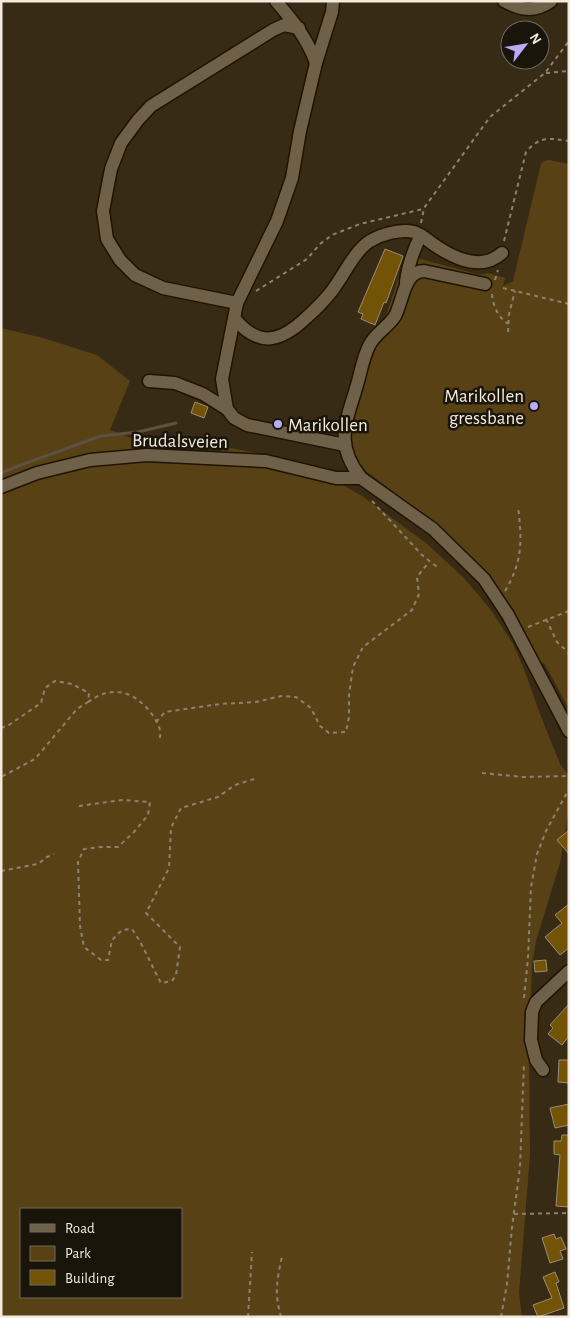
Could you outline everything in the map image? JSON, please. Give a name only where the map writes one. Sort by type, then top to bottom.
[{"type":"street","points":[[276,1],[299,28],[310,47],[316,63]]},
{"type":"street","points":[[227,409],[222,379],[237,303],[277,221],[292,178],[300,131],[316,63],[332,12],[333,1]]},
{"type":"street","points":[[504,1],[523,9],[536,8],[551,1]]},
{"type":"street","points":[[237,303],[162,288],[135,276],[120,260],[107,239],[103,211],[111,169],[121,143],[129,130],[151,106],[273,30],[284,25],[299,28]]},
{"type":"street","points":[[235,319],[252,336],[266,339],[281,337],[294,330],[325,299],[366,244],[385,234],[412,232],[422,235],[445,252],[463,260],[479,263],[496,259],[502,253]]},
{"type":"street","points":[[406,290],[408,268],[413,252],[422,235]]},
{"type":"street","points":[[491,286],[421,271],[416,272],[411,277],[395,315],[374,339],[366,352],[343,431],[345,445],[349,460],[361,478],[433,529],[484,579],[499,601],[567,725]]},
{"type":"street","points":[[149,381],[174,383],[203,394],[227,409],[234,418],[247,425],[345,445]]},
{"type":"street","name":"Brudalsveien","points":[[1,486],[37,473],[90,460],[147,455],[266,461],[336,478],[361,478]]},
{"type":"street","points":[[543,1070],[536,1060],[531,1040],[532,1012],[536,1002],[569,971]]},
{"type":"path","points":[[422,235],[420,220],[424,208],[490,117],[545,73],[569,41]]},
{"type":"path","points":[[545,73],[569,71]]},
{"type":"path","points":[[508,324],[503,320],[495,307],[491,286],[502,253],[526,152],[533,144],[541,140],[552,138],[569,141]]},
{"type":"path","points":[[237,303],[307,259],[320,244],[332,235],[352,227],[424,208]]},
{"type":"path","points":[[503,288],[569,304]]},
{"type":"path","points":[[508,332],[509,314],[515,291]]},
{"type":"path","points":[[371,500],[430,562],[437,566]]},
{"type":"path","points":[[499,601],[509,584],[520,556],[522,545],[518,506]]},
{"type":"path","points":[[156,722],[165,712],[220,704],[256,702],[281,696],[296,697],[311,708],[320,726],[329,733],[346,732],[353,668],[364,647],[412,610],[419,594],[417,577],[430,562]]},
{"type":"path","points":[[516,632],[569,611]]},
{"type":"path","points":[[546,619],[557,642],[569,653]]},
{"type":"path","points":[[1,728],[9,725],[41,702],[45,688],[55,681],[72,684],[89,693],[88,702]]},
{"type":"path","points":[[1,777],[35,760],[58,729],[77,708],[101,694],[116,691],[126,693],[141,703],[156,722],[161,732],[159,741]]},
{"type":"path","points":[[482,773],[524,777],[569,776]]},
{"type":"path","points":[[79,806],[122,800],[150,802],[148,815],[118,847],[84,849],[78,862],[80,926],[84,948],[101,960],[108,960],[112,940],[122,930],[132,930],[142,943],[150,963],[162,982],[172,981],[176,974],[180,947],[146,913],[169,868],[171,828],[181,808],[218,797],[235,785],[254,779]]},
{"type":"path","points":[[524,1000],[532,887],[537,854],[546,831],[569,789]]},
{"type":"path","points":[[1,871],[38,864],[46,857],[54,854]]},
{"type":"path","points":[[500,1317],[507,1284],[513,1214],[520,1167],[524,1062]]},
{"type":"path","points":[[513,1214],[569,1214]]},
{"type":"path","points":[[248,1317],[252,1252]]},
{"type":"path","points":[[282,1256],[276,1298],[282,1317]]},
{"type":"green space","points":[[549,160],[569,164],[569,709],[544,663],[539,665],[489,576],[436,524],[366,471],[354,458],[349,430],[406,255],[480,275],[488,273],[505,278],[503,286],[513,281],[541,164]]},
{"type":"green space","points":[[1,328],[43,338],[97,355],[130,381],[110,430],[187,459],[231,448],[290,460],[334,480],[362,496],[426,543],[463,577],[491,610],[513,644],[560,764],[569,776],[569,809],[560,863],[536,941],[532,965],[529,1049],[530,1155],[519,1293],[522,1317],[1,1317]]},
{"type":"building","points":[[385,249],[403,256],[386,303],[384,302],[375,325],[361,319],[363,314],[358,312]]},
{"type":"building","points":[[195,402],[208,407],[204,418],[191,413]]},
{"type":"building","points":[[569,830],[569,854],[557,840]]},
{"type":"building","points":[[569,904],[569,948],[560,955],[545,937],[562,923],[555,915]]},
{"type":"building","points":[[546,960],[547,971],[535,972],[534,961]]},
{"type":"building","points":[[569,1004],[569,1036],[562,1045],[548,1034],[553,1028],[550,1025]]},
{"type":"building","points":[[559,1060],[569,1060],[569,1083],[558,1082]]},
{"type":"building","points":[[569,1104],[569,1125],[555,1128],[550,1108]]},
{"type":"building","points":[[562,1135],[569,1135],[569,1207],[556,1206],[560,1155],[554,1154],[554,1141],[561,1141]]},
{"type":"building","points":[[554,1234],[556,1239],[561,1237],[566,1249],[560,1251],[563,1259],[550,1263],[542,1238]]},
{"type":"building","points":[[555,1272],[559,1282],[556,1283],[564,1308],[538,1317],[533,1305],[552,1298],[543,1277]]},
{"type":"waterway","points":[[1,473],[101,436],[138,432],[176,423]]},
{"type":"place","name":"Marikollen gressbane","points":[[534,406]]},
{"type":"place","name":"Marikollen","points":[[278,424]]}]
